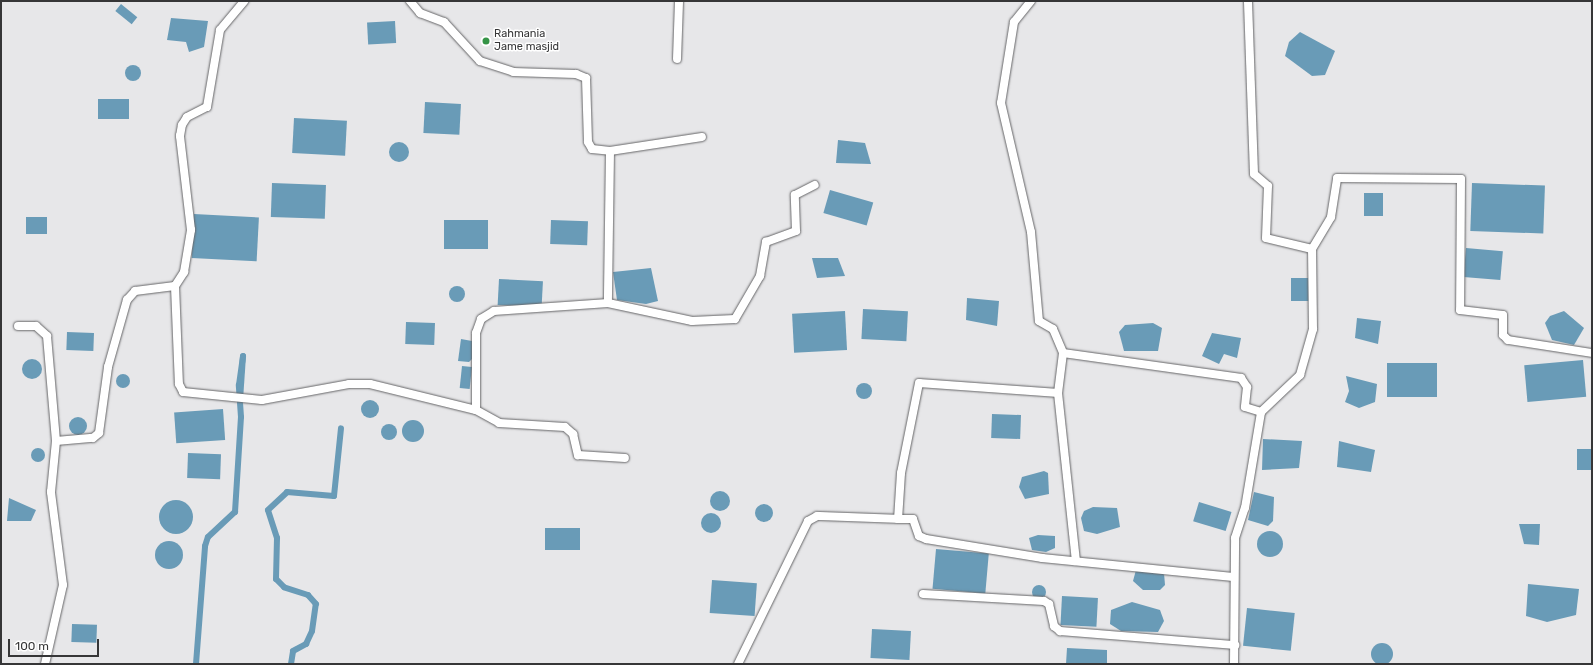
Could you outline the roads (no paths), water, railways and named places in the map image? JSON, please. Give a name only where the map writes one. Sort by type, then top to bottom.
[{"type":"street","points":[[244,1],[220,30],[208,107],[187,117],[182,125],[180,136],[191,230],[186,267],[175,286],[179,384],[182,392],[262,400],[349,384],[370,384],[476,410],[499,423],[565,427],[573,434],[576,451],[582,456],[625,458]]},
{"type":"street","points":[[410,1],[420,13],[444,22],[480,61],[513,72],[582,75],[588,84],[588,142],[592,148],[610,151],[702,137]]},
{"type":"street","points":[[677,59],[678,1]]},
{"type":"street","points":[[1031,1],[1014,22],[1001,103],[1031,232],[1039,321],[1053,329],[1064,352],[1058,393],[1076,561]]},
{"type":"street","points":[[1248,1],[1254,174],[1268,186],[1266,238],[1312,249]]},
{"type":"street","points":[[608,302],[610,151]]},
{"type":"street","points":[[1234,664],[1235,645],[1233,577],[1235,538],[1245,508],[1261,412],[1300,375],[1308,355],[1313,329],[1312,249],[1331,218],[1337,178],[1461,179],[1460,310],[1503,315],[1503,335],[1508,340],[1592,353]]},
{"type":"street","points":[[476,410],[476,333],[481,320],[494,311],[608,302],[692,321],[734,318],[760,276],[766,242],[796,231],[795,195],[815,185]]},
{"type":"street","points":[[56,441],[93,438],[99,433],[108,367],[127,300],[135,291],[175,286]]},
{"type":"street","points":[[18,326],[36,326],[46,336],[56,441],[51,492],[63,585],[44,664]]},
{"type":"street","points":[[1064,352],[1242,378],[1247,387],[1245,407],[1261,412]]},
{"type":"street","points":[[898,519],[901,473],[919,383],[1058,393]]},
{"type":"street","points":[[738,664],[808,521],[817,516],[913,519],[922,538],[1076,561],[1233,577]]},
{"type":"street","points":[[923,594],[1044,601],[1050,606],[1054,626],[1060,631],[1235,645]]},
{"type":"water","points":[[121,4],[137,17],[132,24],[115,11]]},
{"type":"water","points":[[171,18],[208,21],[204,47],[189,52],[186,42],[167,40]]},
{"type":"water","points":[[395,21],[396,43],[368,44],[367,22]]},
{"type":"water","points":[[1300,32],[1335,51],[1325,75],[1312,76],[1285,56],[1289,42]]},
{"type":"water","points":[[133,65],[139,67],[141,73],[139,79],[133,81],[127,79],[125,73],[127,67]]},
{"type":"water","points":[[98,99],[129,99],[129,119],[98,119]]},
{"type":"water","points":[[425,102],[461,104],[459,135],[423,133]]},
{"type":"water","points":[[294,118],[347,121],[345,156],[292,153]]},
{"type":"water","points":[[838,140],[865,143],[871,164],[836,163]]},
{"type":"water","points":[[399,142],[406,145],[409,152],[406,159],[399,162],[392,159],[389,152],[392,145]]},
{"type":"water","points":[[272,183],[326,185],[325,219],[271,217]]},
{"type":"water","points":[[1472,183],[1545,186],[1543,234],[1470,231]]},
{"type":"water","points":[[830,190],[873,202],[867,225],[823,213]]},
{"type":"water","points":[[1364,193],[1383,193],[1383,216],[1364,216]]},
{"type":"water","points":[[194,214],[259,217],[257,261],[192,258]]},
{"type":"water","points":[[26,217],[47,217],[47,234],[26,234]]},
{"type":"water","points":[[444,220],[488,220],[488,249],[444,249]]},
{"type":"water","points":[[551,220],[588,221],[587,245],[550,244]]},
{"type":"water","points":[[1466,248],[1503,251],[1500,280],[1463,277]]},
{"type":"water","points":[[812,258],[838,258],[845,276],[817,278]]},
{"type":"water","points":[[651,268],[658,301],[646,304],[617,300],[613,272]]},
{"type":"water","points":[[1291,278],[1309,278],[1309,301],[1291,301]]},
{"type":"water","points":[[499,279],[543,281],[542,307],[498,305]]},
{"type":"water","points":[[457,286],[464,291],[465,294],[460,301],[457,302],[450,297],[449,294],[454,287]]},
{"type":"water","points":[[967,298],[999,301],[997,326],[966,320]]},
{"type":"water","points":[[863,309],[908,311],[906,341],[861,339]]},
{"type":"water","points":[[845,311],[847,350],[794,353],[792,314]]},
{"type":"water","points":[[1564,311],[1584,328],[1574,345],[1552,340],[1545,323],[1550,316]]},
{"type":"water","points":[[1357,318],[1381,321],[1378,344],[1355,338]]},
{"type":"water","points":[[406,322],[435,323],[434,345],[405,344]]},
{"type":"water","points":[[1153,323],[1162,328],[1158,351],[1124,351],[1119,332],[1125,325]]},
{"type":"water","points":[[67,332],[94,333],[93,351],[66,350]]},
{"type":"water","points":[[1212,333],[1241,338],[1237,358],[1224,354],[1219,364],[1202,356]]},
{"type":"water","points":[[461,339],[472,341],[473,358],[469,362],[458,361]]},
{"type":"water","points":[[32,359],[39,362],[42,369],[39,376],[32,379],[25,376],[22,369],[25,362]]},
{"type":"water","points":[[1583,360],[1586,397],[1527,402],[1524,365]]},
{"type":"water","points":[[1387,363],[1437,363],[1437,397],[1387,397]]},
{"type":"water","points":[[462,366],[472,367],[470,389],[460,388]]},
{"type":"water","points":[[120,374],[126,374],[130,378],[130,384],[126,388],[120,388],[116,384],[116,378]]},
{"type":"water","points":[[1346,376],[1377,384],[1375,402],[1359,408],[1345,402],[1349,391]]},
{"type":"water","points":[[864,383],[870,385],[872,391],[870,397],[864,399],[858,397],[856,391],[858,385]]},
{"type":"water","points":[[370,400],[376,403],[379,409],[376,415],[370,418],[364,415],[361,409],[364,403]]},
{"type":"water","points":[[223,409],[225,440],[176,443],[174,412]]},
{"type":"water","points":[[992,414],[1021,415],[1020,439],[991,438]]},
{"type":"water","points":[[78,417],[84,420],[87,426],[84,432],[78,435],[72,432],[69,426],[72,420]]},
{"type":"water","points":[[413,420],[421,423],[424,431],[421,439],[413,442],[405,439],[402,431],[405,423]]},
{"type":"water","points":[[386,424],[392,424],[397,429],[395,438],[392,440],[386,440],[381,435],[381,429]]},
{"type":"water","points":[[1263,439],[1302,441],[1299,468],[1262,470]]},
{"type":"water","points":[[1339,441],[1375,450],[1371,472],[1337,467]]},
{"type":"water","points":[[38,448],[43,450],[45,455],[43,460],[38,462],[33,460],[31,455],[33,450]]},
{"type":"water","points":[[1577,449],[1592,449],[1592,470],[1577,470]]},
{"type":"water","points":[[188,453],[221,454],[220,479],[187,478]]},
{"type":"water","points":[[1044,471],[1048,473],[1049,494],[1025,499],[1019,487],[1022,477]]},
{"type":"water","points":[[720,491],[727,494],[730,501],[727,508],[720,511],[713,508],[710,501],[713,494]]},
{"type":"water","points":[[1254,492],[1274,497],[1273,521],[1268,526],[1248,520]]},
{"type":"water","points":[[9,498],[36,510],[31,521],[7,521]]},
{"type":"water","points":[[179,500],[188,505],[192,510],[192,524],[188,529],[183,533],[173,534],[169,533],[160,524],[159,514],[160,510],[169,501]]},
{"type":"water","points":[[1199,502],[1232,512],[1226,531],[1193,521]]},
{"type":"water","points":[[760,504],[768,504],[773,509],[771,520],[768,522],[760,522],[755,517],[755,509]]},
{"type":"water","points":[[1093,507],[1117,508],[1120,527],[1097,534],[1084,531],[1081,518],[1084,511]]},
{"type":"water","points":[[711,513],[718,516],[721,523],[718,530],[711,533],[704,530],[701,523],[704,516]]},
{"type":"water","points":[[1519,524],[1540,524],[1539,545],[1524,544]]},
{"type":"water","points":[[545,528],[580,528],[580,550],[545,550]]},
{"type":"water","points":[[1270,531],[1280,534],[1283,544],[1280,554],[1270,557],[1260,554],[1257,544],[1260,534]]},
{"type":"water","points":[[1038,535],[1055,536],[1055,548],[1046,552],[1032,550],[1029,538]]},
{"type":"water","points":[[169,541],[179,545],[183,555],[179,565],[169,569],[159,565],[155,555],[159,545]]},
{"type":"water","points":[[936,549],[989,554],[985,593],[933,589]]},
{"type":"water","points":[[1136,570],[1164,573],[1165,585],[1160,590],[1143,590],[1133,581]]},
{"type":"water","points":[[712,580],[757,583],[755,616],[710,613]]},
{"type":"water","points":[[1528,584],[1579,589],[1576,615],[1547,622],[1526,616]]},
{"type":"water","points":[[1039,585],[1044,587],[1046,592],[1044,597],[1039,599],[1034,597],[1032,592],[1034,587]]},
{"type":"water","points":[[1062,596],[1098,598],[1096,627],[1060,625]]},
{"type":"water","points":[[1132,602],[1160,610],[1164,621],[1158,632],[1121,631],[1110,624],[1111,610]]},
{"type":"water","points":[[1247,608],[1295,613],[1291,651],[1243,646]]},
{"type":"water","points":[[72,624],[97,625],[96,643],[71,642]]},
{"type":"water","points":[[872,629],[911,631],[909,660],[870,658]]},
{"type":"water","points":[[1382,643],[1390,646],[1393,654],[1390,662],[1382,665],[1374,662],[1371,654],[1374,646]]},
{"type":"water","points":[[1067,648],[1107,650],[1107,664],[1066,664]]},
{"type":"waterway","points":[[196,664],[205,546],[208,537],[235,512],[241,417],[239,385],[243,356],[240,400]]},
{"type":"waterway","points":[[291,664],[293,651],[306,644],[312,631],[316,604],[308,595],[284,587],[276,579],[277,538],[268,510],[287,492],[334,496],[341,428]]},
{"type":"place","name":"Rahmania Jame masjid","points":[[486,41]]}]
